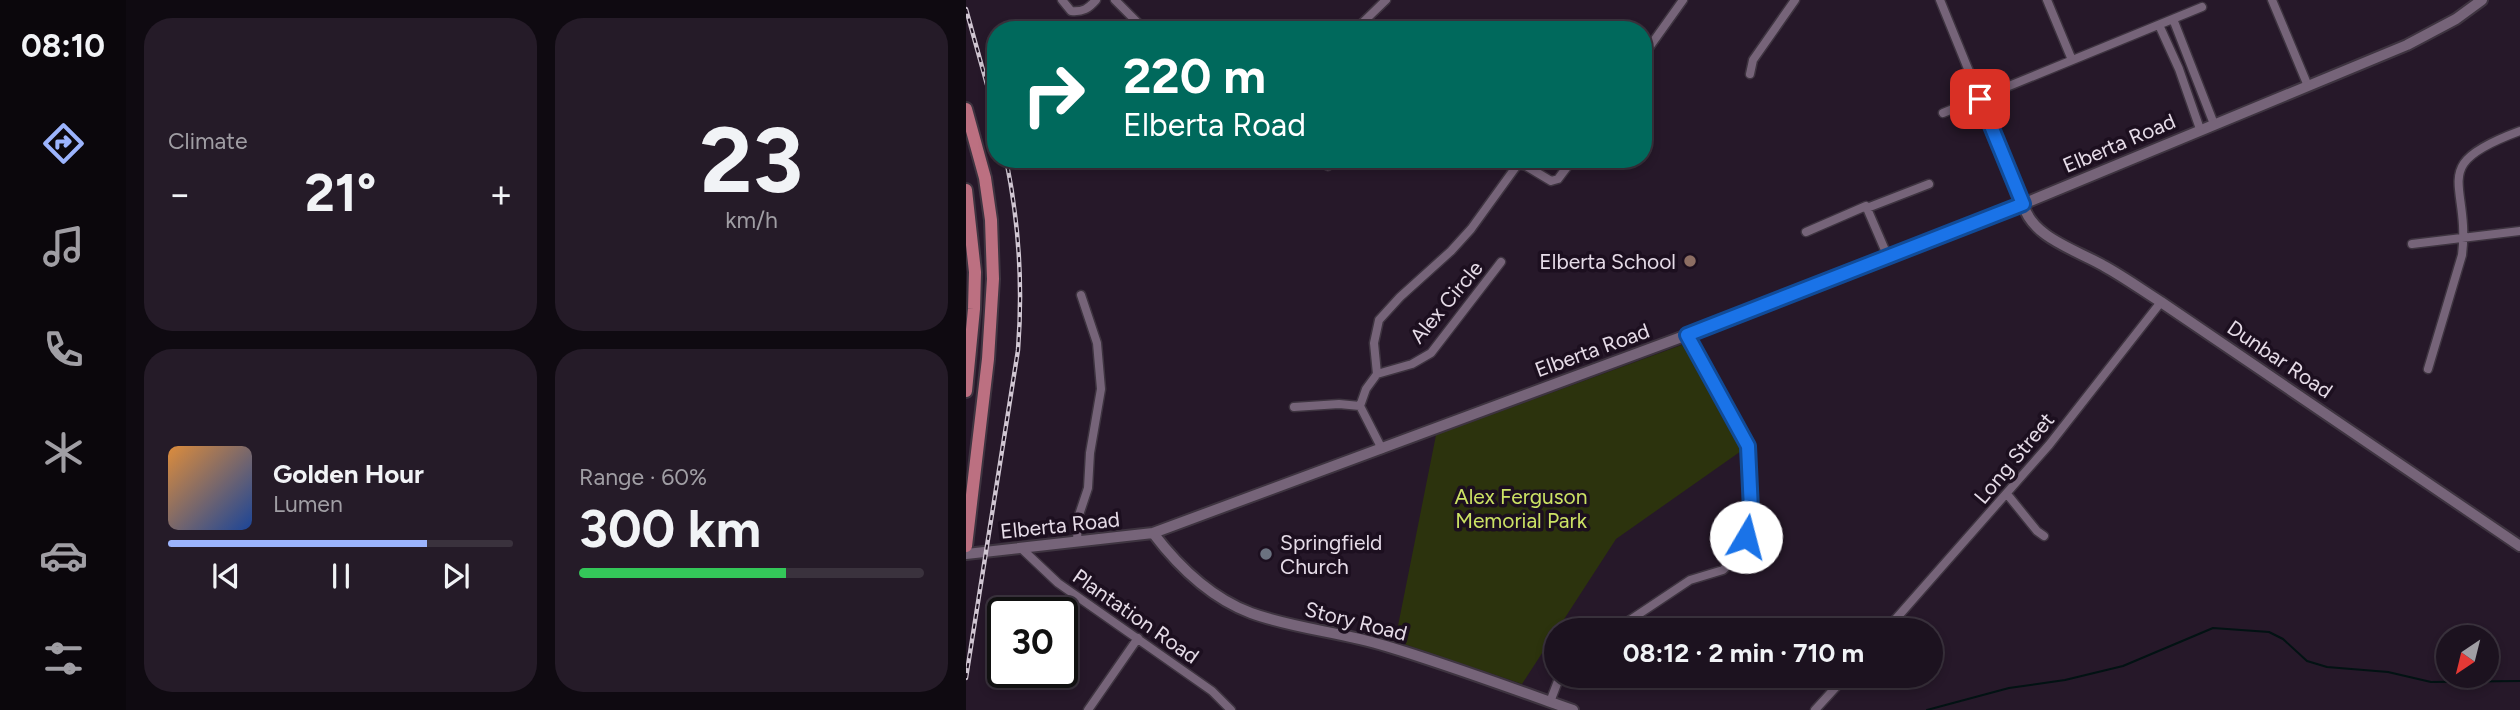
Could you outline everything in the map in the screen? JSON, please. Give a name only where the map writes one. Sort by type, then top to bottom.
[{"type":"main road","points":[[966,109],[985,178],[991,220],[993,278],[988,359],[966,546]]},
{"type":"main road","points":[[966,190],[975,272],[966,391]]},
{"type":"street","points":[[1062,0],[1071,10],[1081,12],[1096,0]]},
{"type":"street","points":[[1115,0],[1136,21]]},
{"type":"street","points":[[1364,21],[1386,0]]},
{"type":"street","points":[[1652,43],[1683,0]]},
{"type":"street","points":[[1749,74],[1753,60],[1795,0]]},
{"type":"street","points":[[1940,0],[2023,204]]},
{"type":"street","points":[[2047,0],[2072,60]]},
{"type":"street","points":[[2273,0],[2308,86]]},
{"type":"street","name":"Elberta Road","points":[[966,554],[1153,533],[1687,335],[2023,204],[2407,46],[2456,19],[2482,0]]},
{"type":"street","points":[[1942,113],[2202,7]]},
{"type":"street","points":[[2174,19],[2214,124]]},
{"type":"street","points":[[2160,25],[2200,129]]},
{"type":"street","points":[[2428,369],[2459,268],[2464,239],[2458,186],[2463,165],[2477,149],[2520,131]]},
{"type":"street","points":[[1382,449],[1360,405],[1366,389],[1377,374],[1374,343],[1379,320],[1400,296],[1451,251],[1471,229],[1515,168]]},
{"type":"street","points":[[1529,168],[1550,181],[1558,179],[1566,168]]},
{"type":"street","points":[[1806,232],[1866,206],[1867,208],[1929,184]]},
{"type":"street","name":"Dunbar Road","points":[[2023,204],[2032,222],[2049,237],[2111,270],[2161,302],[2520,546]]},
{"type":"street","points":[[1867,208],[1888,257]]},
{"type":"street","points":[[2412,244],[2520,231]]},
{"type":"street","name":"Alex Circle","points":[[1377,374],[1412,365],[1431,353],[1500,262]]},
{"type":"street","points":[[1077,542],[1078,518],[1088,488],[1090,453],[1101,389],[1097,343],[1081,295]]},
{"type":"street","name":"Long Street","points":[[1897,618],[2049,445],[2161,302]]},
{"type":"street","points":[[1633,618],[1690,580],[1723,570],[1735,558],[1746,537],[1751,510],[1748,446],[1687,335]]},
{"type":"street","points":[[1294,407],[1360,405]]},
{"type":"street","points":[[2007,494],[2044,536]]},
{"type":"street","name":"Story Road","points":[[1153,533],[1173,558],[1208,588],[1249,612],[1282,622],[1360,638],[1573,710]]},
{"type":"street","name":"Plantation Road","points":[[1022,549],[1058,583],[1212,691],[1231,710]]},
{"type":"street","points":[[1087,710],[1138,638]]},
{"type":"street","points":[[1549,702],[1555,688]]},
{"type":"street","points":[[1815,710],[1835,688]]},
{"type":"green space","name":"Alex Ferguson Memorial Park","points":[[1687,343],[1744,449],[1616,539],[1565,618],[1544,618],[1544,650],[1522,684],[1395,641],[1436,435]]},
{"type":"waterway","points":[[1927,710],[2009,688],[2065,680],[2123,666],[2213,628],[2269,632],[2283,639],[2307,661],[2327,667],[2388,672],[2431,682],[2520,681]]},
{"type":"railway","points":[[966,9],[987,85]]},
{"type":"railway","points":[[966,678],[1018,350],[1019,254],[1008,168]]},
{"type":"place","name":"Elberta School","points":[[1690,261]]},
{"type":"place","name":"Springfield Church","points":[[1266,554]]},
{"type":"route","points":[[1746,537],[1751,510],[1748,446],[1687,335],[2023,204],[1980,99]]}]
